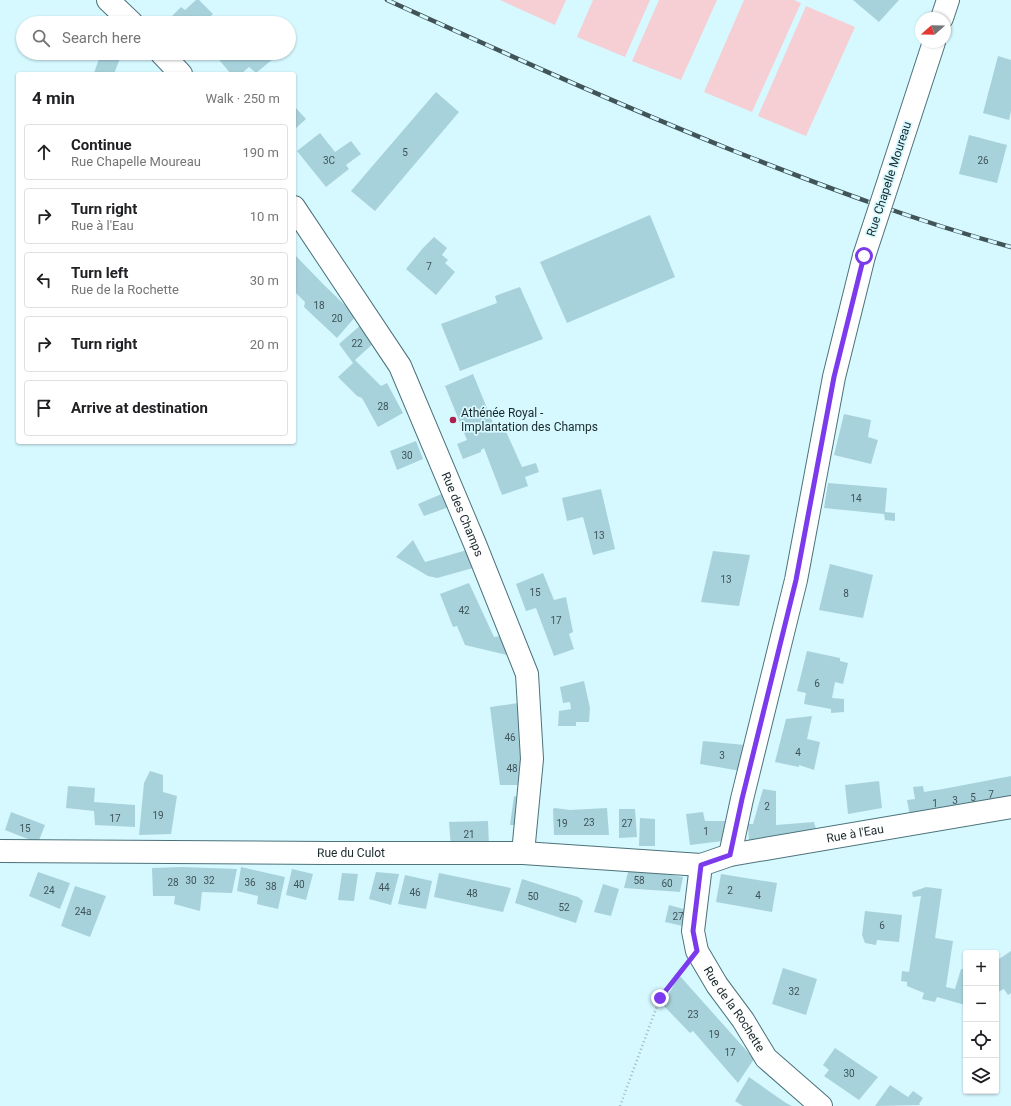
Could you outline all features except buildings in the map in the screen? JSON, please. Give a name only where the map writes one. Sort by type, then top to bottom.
[{"type":"street","points":[[108,0],[125,16]]},
{"type":"street","points":[[944,12],[948,0]]},
{"type":"street","name":"Rue Chapelle Moureau","points":[[730,855],[742,799],[796,580],[834,377],[864,256],[932,48]]},
{"type":"street","points":[[168,60],[179,72]]},
{"type":"street","name":"Rue des Champs","points":[[296,210],[400,366],[476,544],[527,674],[532,760],[523,853]]},
{"type":"street","name":"Rue à l'Eau","points":[[701,865],[730,855],[1011,807]]},
{"type":"street","name":"Rue du Culot","points":[[0,851],[523,853],[701,865]]},
{"type":"street","name":"Rue de la Rochette","points":[[701,865],[693,931],[697,951],[717,985],[743,1020],[766,1058],[821,1106]]},
{"type":"path","points":[[620,1106],[660,998],[697,951]]},
{"type":"shaded area","points":[[500,0],[566,0],[555,25]]},
{"type":"shaded area","points":[[593,0],[650,0],[625,57],[577,37]]},
{"type":"shaded area","points":[[659,0],[717,0],[681,80],[632,61]]},
{"type":"shaded area","points":[[744,0],[794,0],[801,3],[752,112],[704,92]]},
{"type":"shaded area","points":[[806,6],[855,27],[806,136],[758,116]]},
{"type":"railway","points":[[387,0],[603,96],[802,178],[940,226],[1011,247]]},
{"type":"place","name":"Athénée Royal - Implantation des Champs","points":[[453,420]]},
{"type":"route","points":[[660,998],[697,951],[693,931],[701,865],[730,855],[742,799],[796,580],[834,377],[864,256]]}]
